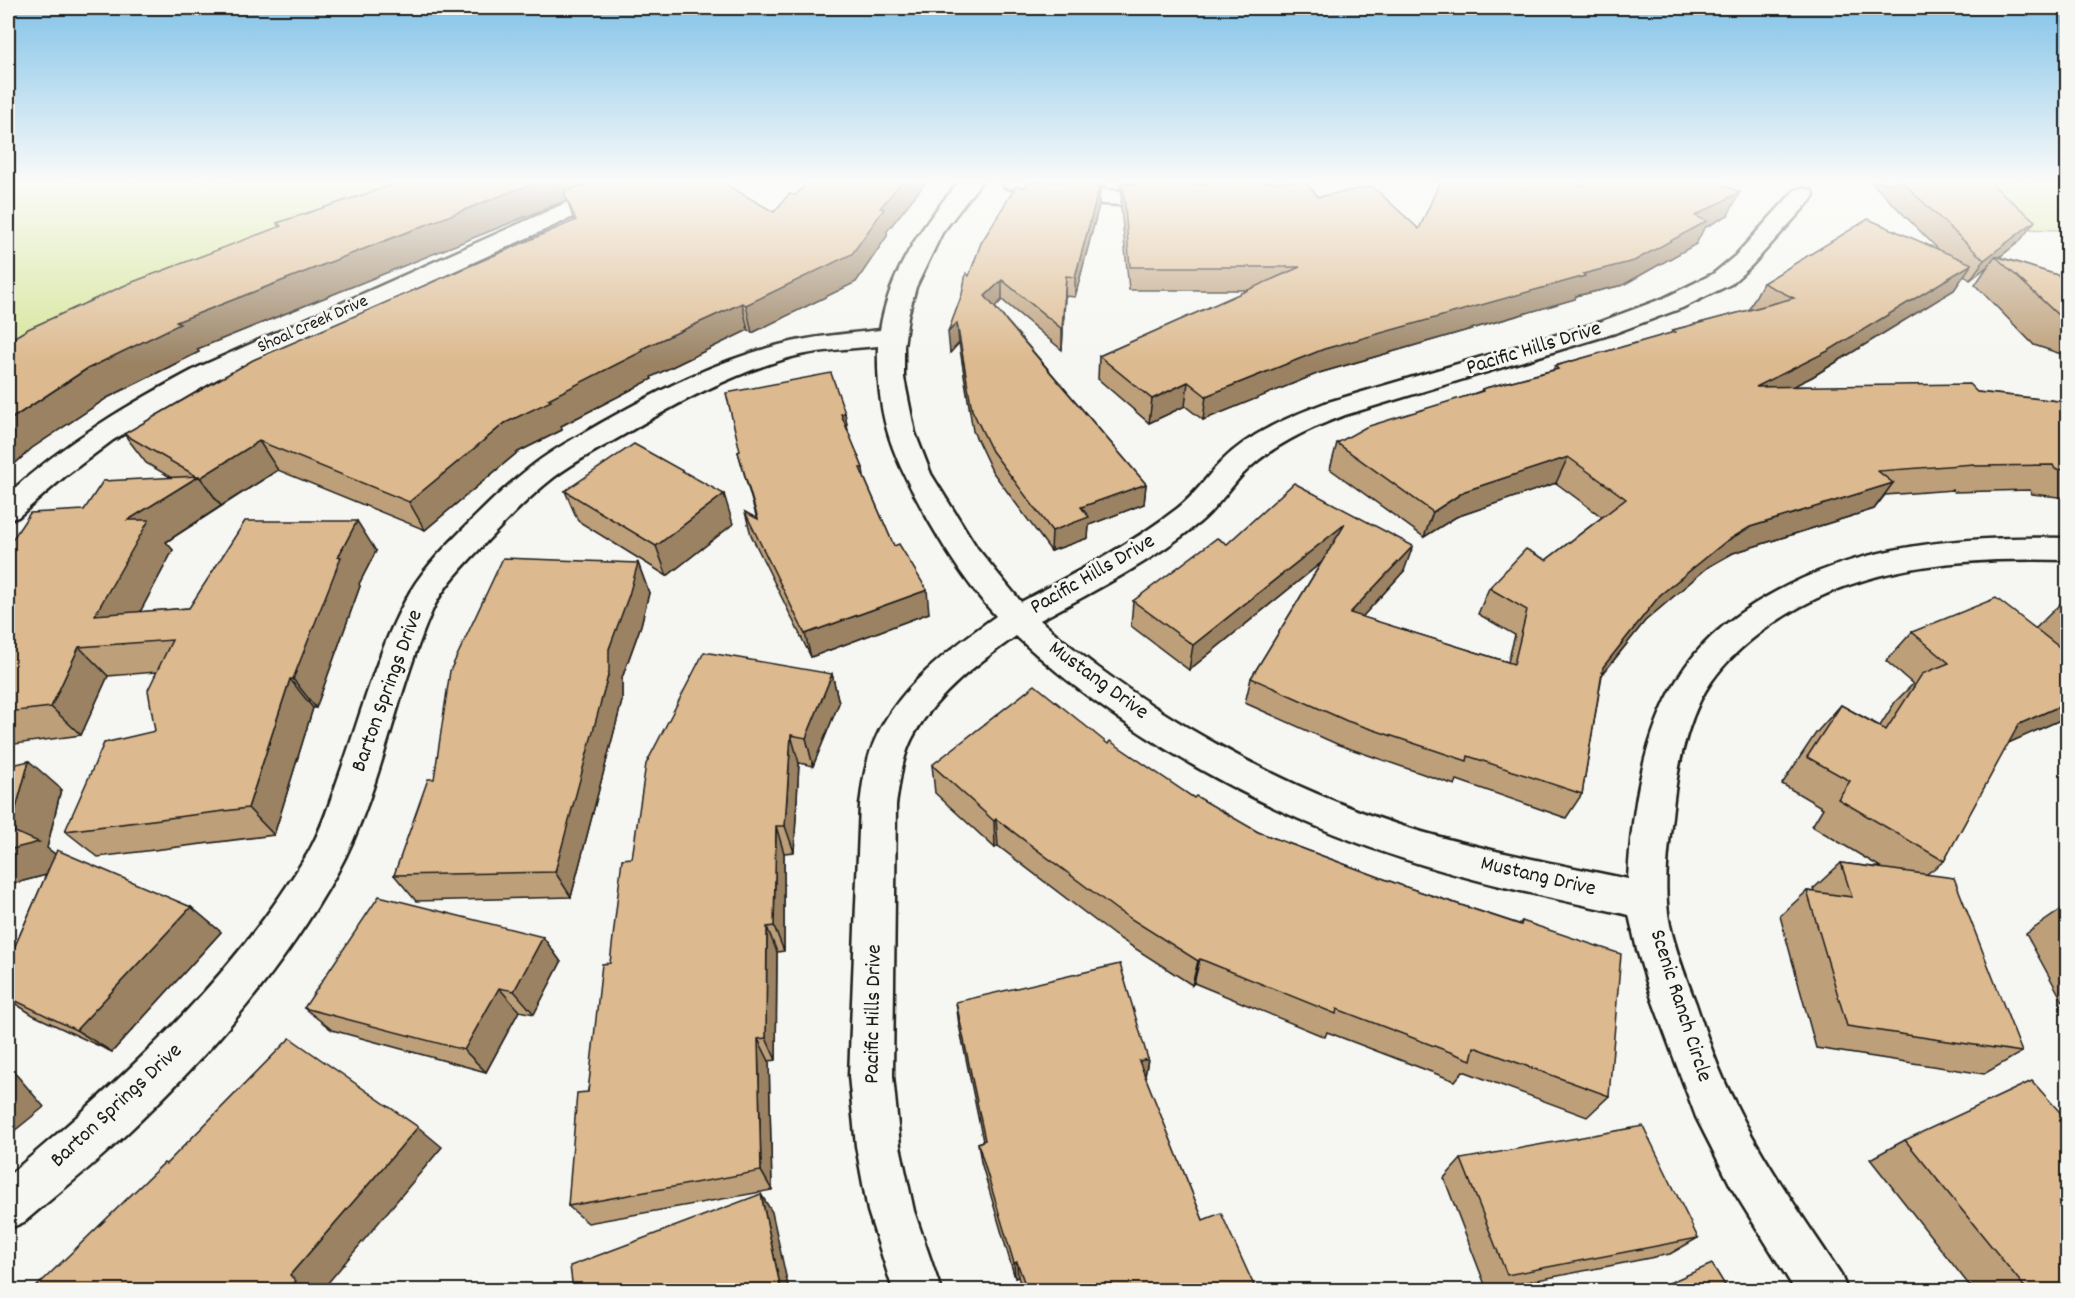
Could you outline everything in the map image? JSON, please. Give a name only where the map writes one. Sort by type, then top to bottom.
[{"type":"street","name":"Shoal Creek Drive","points":[[8,510],[57,466],[159,398],[208,373],[497,243]]},
{"type":"street","name":"Mustang Drive","points":[[924,243],[909,270],[898,301],[890,337],[889,373],[900,432],[913,467],[984,584],[1017,618],[1099,685],[1174,735],[1245,776],[1326,813],[1409,845],[1476,863],[1647,901]]},
{"type":"street","name":"Pacific Hills Drive","points":[[917,1290],[891,1211],[878,1146],[871,1076],[878,805],[885,762],[900,726],[924,694],[969,652],[1017,618],[1114,567],[1159,538],[1192,513],[1234,466],[1263,444],[1296,424],[1335,409],[1605,328],[1673,303],[1722,279],[1760,243]]},
{"type":"street","name":"Barton Springs Drive","points":[[8,1206],[107,1122],[184,1045],[248,974],[290,916],[325,859],[341,821],[399,653],[419,604],[448,563],[509,500],[545,470],[584,445],[678,391],[717,372],[785,351],[820,344],[890,337]]},
{"type":"street","name":"Scenic Ranch Circle","points":[[1823,1290],[1726,1133],[1691,1050],[1663,969],[1647,901],[1651,835],[1658,780],[1674,722],[1691,686],[1713,656],[1745,625],[1782,601],[1817,583],[1858,567],[1904,556],[1952,549],[2012,547],[2067,549]]},
{"type":"green space","points":[[8,243],[297,243],[8,367]]},
{"type":"building","points":[[237,243],[380,243],[176,322],[180,324],[85,370],[8,421],[8,341],[28,329],[130,283]]},
{"type":"building","points":[[524,243],[860,243],[852,254],[746,305],[742,303],[641,349],[643,351],[505,423],[409,502],[259,441],[200,478],[124,434],[253,360]]},
{"type":"building","points":[[981,243],[1084,243],[1075,277],[1066,276],[1062,329],[1002,280],[985,296],[1146,484],[1081,507],[1089,517],[1052,531],[992,451],[972,410],[957,323],[948,332],[962,294],[966,273],[969,276]]},
{"type":"building","points":[[1128,243],[1668,243],[1634,261],[1324,349],[1206,396],[1188,382],[1152,399],[1099,356],[1300,267],[1130,267]]},
{"type":"building","points":[[1829,243],[1922,243],[1972,264],[1828,351],[1756,387],[1969,384],[1977,392],[2067,402],[2067,470],[2055,469],[2053,465],[1975,466],[1974,464],[1878,471],[1893,483],[1750,527],[1725,542],[1660,595],[1603,667],[1582,794],[1468,756],[1467,761],[1347,721],[1251,678],[1345,524],[1193,645],[1133,601],[1217,538],[1227,544],[1294,483],[1413,546],[1350,613],[1514,664],[1527,610],[1489,588],[1526,549],[1546,560],[1626,499],[1568,457],[1465,491],[1433,512],[1337,443],[1366,427],[1483,391],[1482,389],[1558,369],[1555,366],[1675,332],[1673,330],[1794,298],[1763,283]]},
{"type":"building","points":[[1966,243],[2007,243],[1984,260]]},
{"type":"building","points":[[1995,256],[2067,278],[2067,318],[2058,315]]},
{"type":"building","points":[[831,373],[845,413],[841,414],[863,468],[860,468],[894,546],[899,544],[927,590],[805,634],[745,512],[758,519],[738,452],[740,451],[726,393]]},
{"type":"building","points":[[634,444],[724,494],[656,546],[565,491]]},
{"type":"building","points":[[199,476],[128,520],[149,520],[95,615],[189,608],[245,521],[357,521],[338,557],[341,557],[293,679],[290,679],[248,808],[65,831],[104,743],[155,731],[148,690],[172,640],[79,647],[51,707],[8,712],[8,546],[30,513],[84,510],[103,481]]},
{"type":"building","points":[[503,558],[638,563],[609,649],[609,672],[555,872],[394,875],[428,779],[434,779],[450,671]]},
{"type":"building","points":[[1996,598],[2067,653],[2067,703],[2019,724],[1944,861],[1838,799],[1850,781],[1807,757],[1841,705],[1886,730],[1922,674],[1949,663],[1912,632]]},
{"type":"building","points":[[704,652],[832,674],[806,738],[791,735],[785,826],[776,826],[774,926],[767,927],[766,1038],[758,1039],[761,1171],[568,1206],[577,1093],[588,1092],[602,964],[610,963],[622,859],[632,858],[646,764]]},
{"type":"building","points":[[1035,685],[1108,744],[1110,741],[1194,798],[1196,796],[1258,832],[1403,886],[1521,925],[1522,921],[1621,954],[1609,1096],[1474,1047],[1471,1060],[1337,1009],[1336,1014],[1200,959],[1198,961],[1117,910],[996,819],[994,821],[932,765]]},
{"type":"building","points":[[29,761],[10,830],[39,842],[8,850],[8,766]]},
{"type":"building","points":[[57,850],[191,907],[76,1030],[8,997],[8,962]]},
{"type":"building","points":[[1841,863],[1954,878],[2022,1052],[1847,1026],[1807,891],[1852,897]]},
{"type":"building","points":[[379,896],[543,937],[514,991],[499,988],[464,1050],[304,1008]]},
{"type":"building","points":[[2062,909],[2067,909],[2067,919]]},
{"type":"building","points":[[1120,964],[1148,1059],[1139,1061],[1203,1220],[1221,1213],[1256,1290],[1027,1290],[1017,1262],[1014,1263],[978,1143],[985,1140],[956,1002]]},
{"type":"building","points":[[290,1038],[418,1127],[290,1275],[296,1281],[287,1290],[33,1290],[164,1163],[166,1164]]},
{"type":"building","points":[[2032,1081],[2067,1120],[2067,1290],[2027,1290],[1905,1140]]},
{"type":"building","points":[[1643,1126],[1698,1238],[1507,1275],[1461,1159]]},
{"type":"building","points":[[761,1194],[781,1290],[573,1290],[570,1266]]},
{"type":"building","points":[[1712,1264],[1728,1290],[1653,1290]]}]
